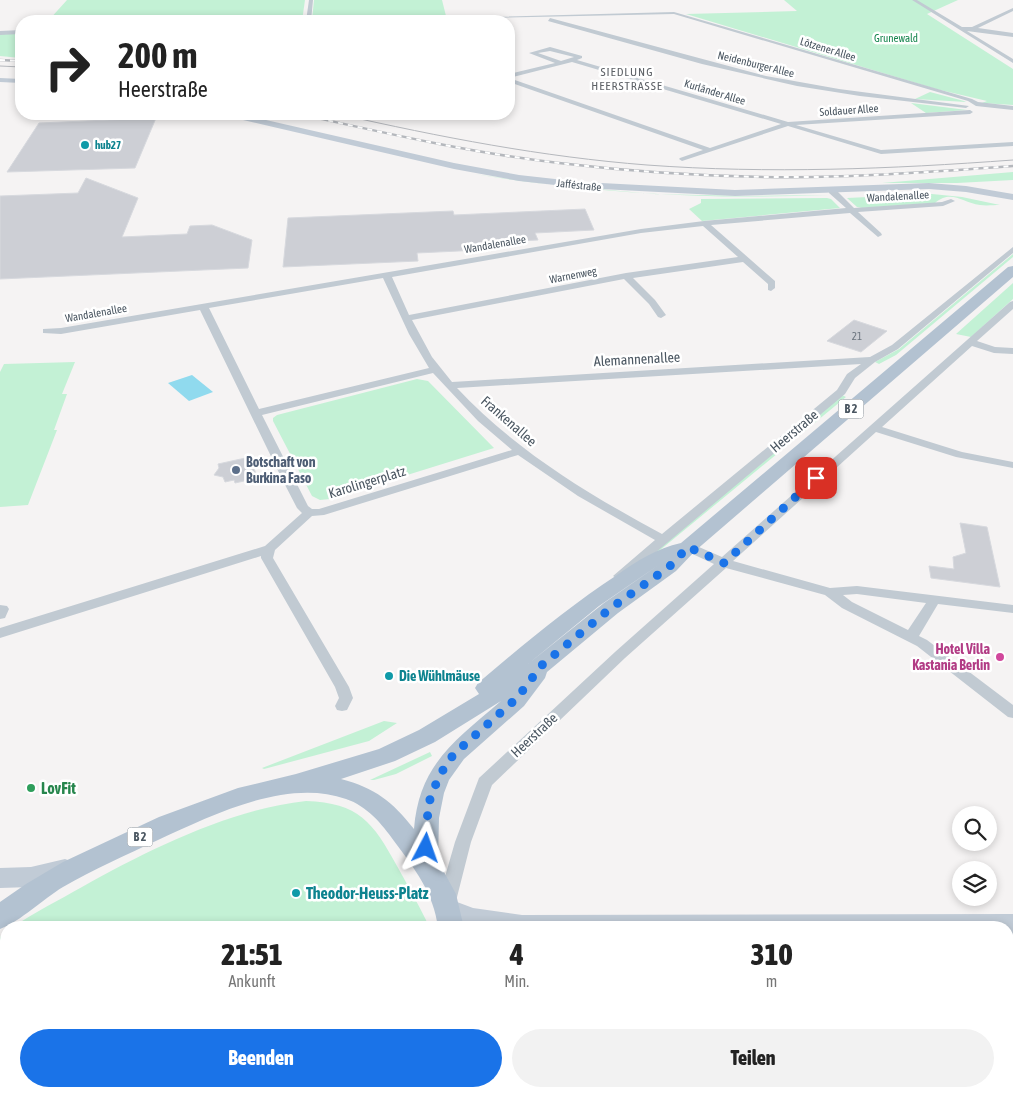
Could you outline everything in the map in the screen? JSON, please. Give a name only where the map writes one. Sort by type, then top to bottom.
[{"type":"main road","points":[[2,80],[15,82]]},
{"type":"main road","name":"Jafféstraße","points":[[252,120],[454,166],[557,182],[630,189],[699,192],[832,191],[921,187],[1013,199]]},
{"type":"main road","name":"Heerstraße","points":[[295,784],[387,755],[426,736],[542,665],[611,608],[669,567],[688,547],[1013,270]]},
{"type":"main road","name":"Heerstraße","points":[[452,719],[569,618],[599,595],[668,552],[688,547]]},
{"type":"main road","name":"Heerstraße","points":[[425,862],[428,807],[432,792],[445,766],[454,754],[517,698],[542,665]]},
{"type":"main road","points":[[295,784],[314,784],[339,788],[357,793],[374,802],[400,829],[425,862]]},
{"type":"main road","name":"B 2","points":[[0,917],[75,866],[205,809],[260,791],[295,784]]},
{"type":"main road","name":"B 2","points":[[425,862],[449,914]]},
{"type":"main road","points":[[0,878],[31,877],[75,866]]},
{"type":"main road","points":[[449,914],[478,921]]},
{"type":"street","points":[[309,15],[311,0]]},
{"type":"street","points":[[914,0],[1013,61]]},
{"type":"street","points":[[973,28],[1013,9]]},
{"type":"street","name":"Lötzener Allee","points":[[515,17],[674,13],[970,100],[976,106]]},
{"type":"street","name":"Neidenburger Allee","points":[[536,16],[740,71],[796,84],[876,96],[976,106]]},
{"type":"street","points":[[961,29],[973,28],[1013,35]]},
{"type":"street","points":[[0,33],[15,32]]},
{"type":"street","name":"Kurländer Allee","points":[[561,63],[532,53],[550,49],[580,57],[572,60]]},
{"type":"street","points":[[515,74],[572,60]]},
{"type":"street","name":"Kurländer Allee","points":[[572,60],[881,152],[1013,144]]},
{"type":"street","points":[[515,82],[710,150]]},
{"type":"street","name":"Soldauer Allee","points":[[682,159],[788,125],[967,112],[978,110],[976,106],[1013,108]]},
{"type":"street","points":[[832,191],[878,235]]},
{"type":"street","name":"Wandalenallee","points":[[46,331],[61,331],[573,242],[704,223],[943,204],[951,201]]},
{"type":"street","points":[[704,223],[772,284],[771,288]]},
{"type":"street","name":"Heerstraße","points":[[599,595],[614,580],[841,392],[851,376],[872,360],[895,347],[1013,250]]},
{"type":"street","name":"Warnenweg","points":[[407,318],[626,276],[744,259]]},
{"type":"street","name":"Frankenallee","points":[[386,274],[417,340],[435,369],[477,416],[519,451],[573,488],[664,539]]},
{"type":"street","points":[[626,276],[652,302],[661,315]]},
{"type":"street","name":"Heerstraße","points":[[449,914],[463,842],[481,793],[490,776],[620,655],[1013,304]]},
{"type":"street","points":[[0,632],[269,548],[309,513],[299,501],[203,306]]},
{"type":"street","points":[[971,342],[1001,351],[1013,351]]},
{"type":"street","name":"Alemannenallee","points":[[449,385],[872,360]]},
{"type":"street","points":[[827,362],[851,376]]},
{"type":"street","points":[[255,413],[435,369]]},
{"type":"street","points":[[874,428],[944,452],[1013,465]]},
{"type":"street","name":"Karolingerplatz","points":[[309,513],[320,512],[519,451]]},
{"type":"street","points":[[688,547],[724,563],[830,592],[857,590],[1013,608]]},
{"type":"street","points":[[269,548],[267,558],[342,687],[346,698],[342,706]]},
{"type":"street","points":[[830,592],[846,605],[911,637],[952,665],[1013,713]]},
{"type":"street","points":[[911,637],[934,600]]},
{"type":"green space","points":[[67,0],[305,0],[303,15],[53,15]]},
{"type":"green space","points":[[314,0],[442,0],[446,15],[312,15]]},
{"type":"green space","name":"Grunewald","points":[[784,0],[958,0],[927,14],[1013,69],[1013,105],[982,103],[987,101],[936,89],[686,14],[797,11]]},
{"type":"green space","points":[[0,34],[15,34],[15,57],[0,56]]},
{"type":"green space","points":[[930,92],[964,101],[966,102],[915,99]]},
{"type":"green space","points":[[911,103],[967,110],[926,113]]},
{"type":"green space","points":[[1013,172],[1013,180],[957,183],[882,183]]},
{"type":"green space","points":[[474,174],[544,184],[518,181]]},
{"type":"green space","points":[[668,194],[745,196],[828,195],[739,197]]},
{"type":"green space","points":[[932,194],[962,197],[1000,205],[980,205],[947,197],[935,203],[862,208],[857,207],[847,198]]},
{"type":"green space","points":[[701,199],[831,199],[840,208],[702,221],[689,209],[701,203]]},
{"type":"green space","points":[[1013,254],[1013,257],[896,355],[879,364],[875,362],[899,349]]},
{"type":"green space","points":[[1013,283],[1013,299],[971,337],[956,334]]},
{"type":"green space","points":[[75,362],[62,394],[67,394],[54,430],[57,430],[28,505],[0,507],[0,372],[4,364]]},
{"type":"green space","points":[[417,379],[428,381],[494,448],[330,499],[320,500],[312,496],[273,418],[277,415]]},
{"type":"green space","points":[[842,395],[846,397],[648,560],[645,559]]},
{"type":"green space","points":[[384,721],[397,723],[369,741],[262,768]]},
{"type":"green space","points":[[430,752],[432,756],[396,774],[370,780]]},
{"type":"green space","points":[[306,801],[324,803],[352,811],[362,818],[380,838],[426,921],[22,921],[107,873],[162,846],[220,822],[278,805]]},
{"type":"water","points":[[192,375],[213,392],[189,401],[168,383]]},
{"type":"building","name":"hub27","points":[[155,120],[135,168],[7,172],[39,123]]},
{"type":"building","points":[[86,178],[138,198],[122,237],[187,234],[190,226],[212,225],[252,240],[248,268],[0,279],[0,196],[78,193]]},
{"type":"building","points":[[585,209],[594,230],[535,233],[538,240],[477,243],[479,250],[417,253],[418,261],[283,267],[288,218],[453,211],[454,215]]},
{"type":"building","points":[[854,320],[887,331],[861,352],[827,341]]},
{"type":"building","name":"Botschaft von Burkina Faso","points":[[250,457],[256,474],[253,479],[235,483],[234,480],[225,482],[223,477],[214,475],[219,468],[218,464]]},
{"type":"building","points":[[960,523],[987,527],[1000,587],[931,578],[929,566],[954,569],[953,557],[966,553]]},
{"type":"tram line","points":[[0,66],[15,67]]},
{"type":"tram line","points":[[365,120],[492,145],[569,157],[693,168],[830,169],[922,166],[1013,160]]},
{"type":"railway","points":[[0,60],[15,61]]},
{"type":"railway","points":[[327,120],[494,154],[622,170],[717,176],[813,177],[1013,166]]},
{"type":"place","name":"hub27","points":[[85,145]]},
{"type":"place","name":"Botschaft von Burkina Faso","points":[[236,470]]},
{"type":"place","name":"Hotel Villa Kastania Berlin","points":[[1000,657]]},
{"type":"place","name":"Die Wühlmäuse","points":[[389,676]]},
{"type":"place","name":"LovFit","points":[[31,788]]},
{"type":"place","name":"Theodor-Heuss-Platz","points":[[296,893]]},
{"type":"district","name":"SIEDLUNG HEERSTRASSE","points":[[627,79]]},
{"type":"route","points":[[426,848],[428,807],[432,792],[445,766],[454,754],[517,698],[542,665],[611,608],[669,567],[688,547],[724,563],[816,478]]}]
